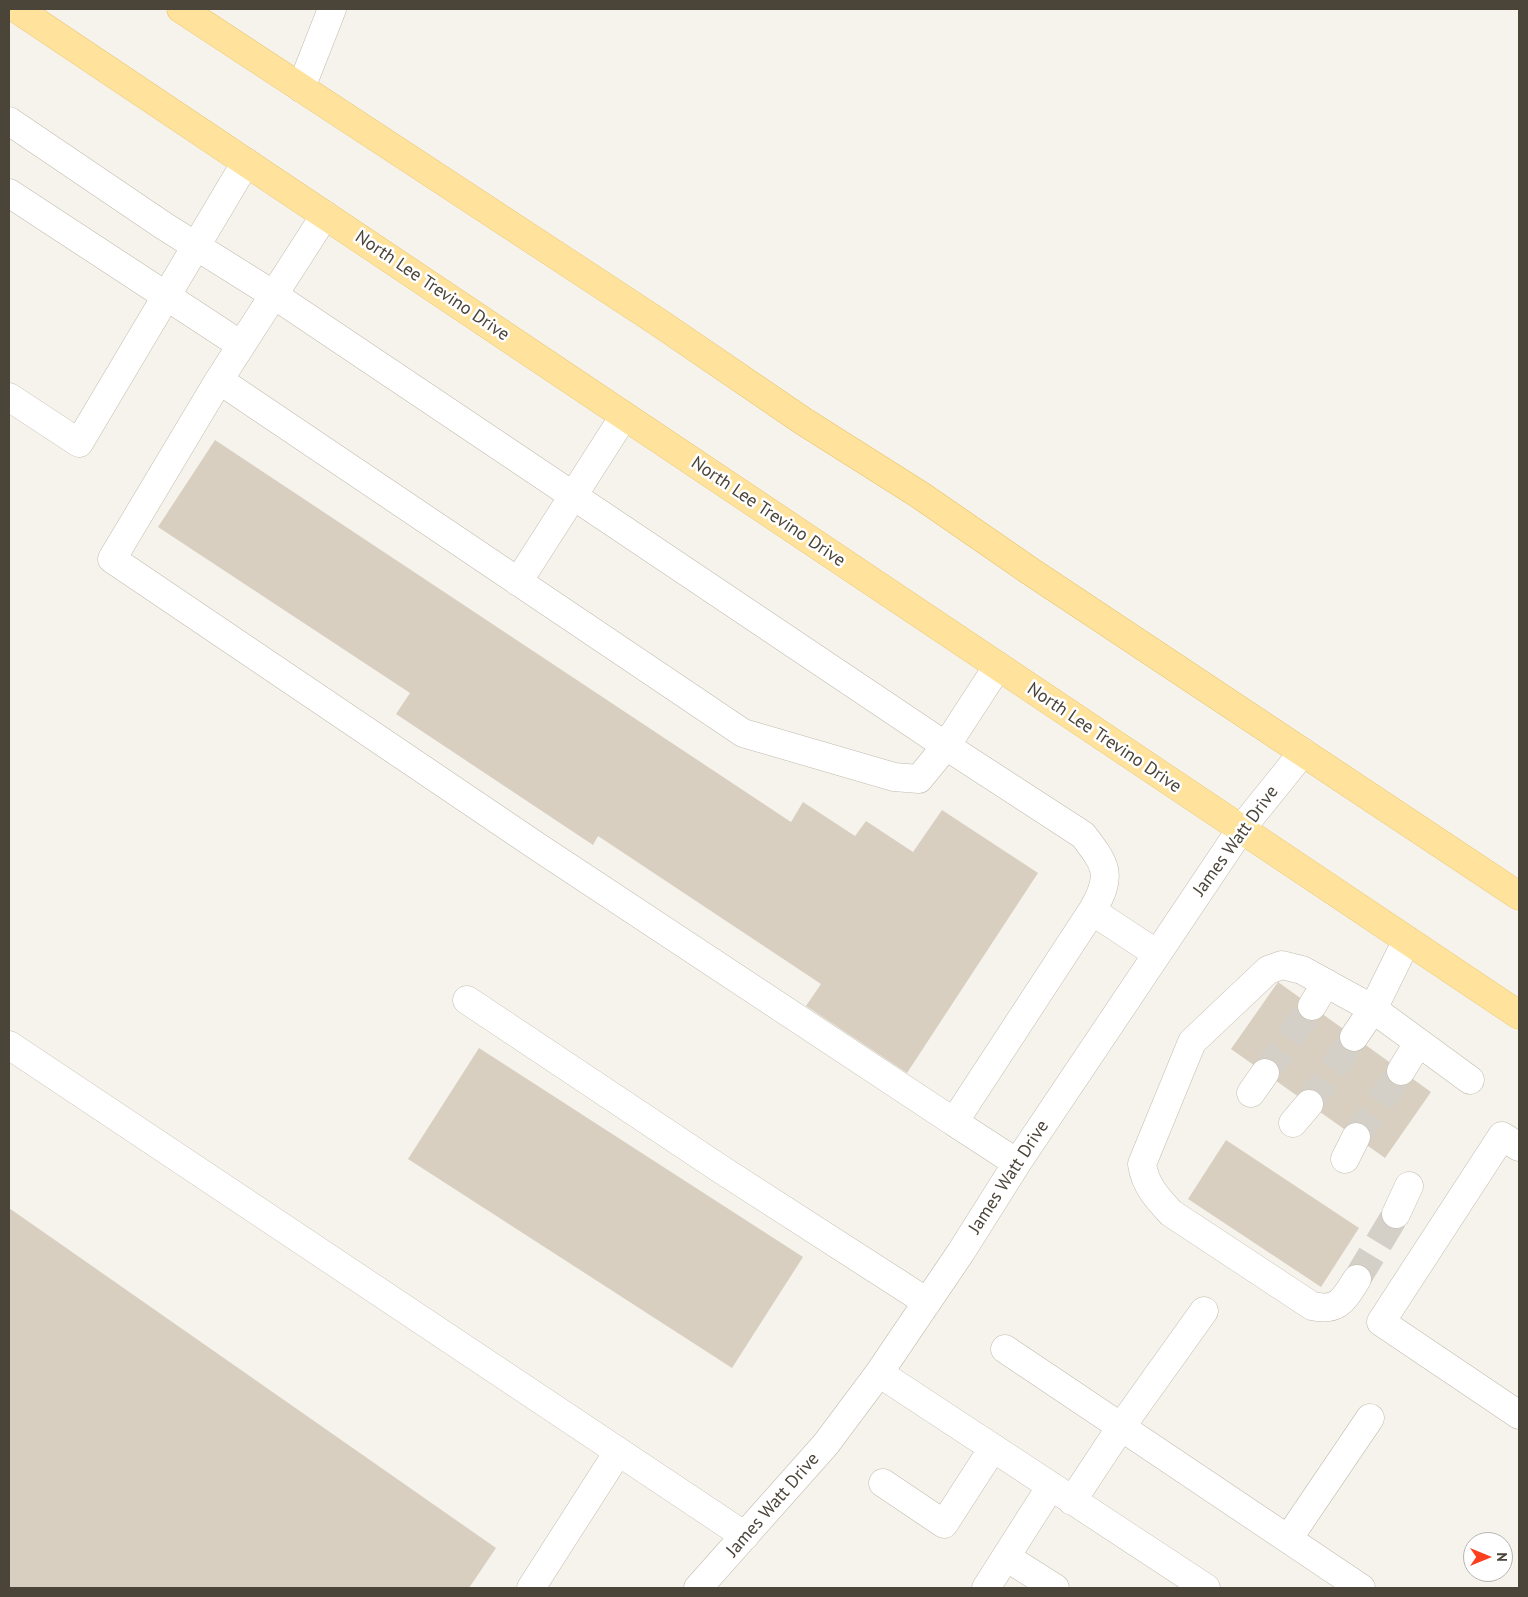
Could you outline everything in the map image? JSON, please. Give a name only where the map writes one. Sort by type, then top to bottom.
[{"type":"main road","name":"North Lee Trevino Drive","points":[[17,9],[1519,1015]]},
{"type":"main road","points":[[181,9],[650,317],[803,421],[920,495],[1030,571],[1519,896]]},
{"type":"street","points":[[301,88],[332,9]]},
{"type":"street","points":[[9,121],[274,295],[946,746],[1083,835],[1099,856],[1106,874],[1102,894],[954,1122]]},
{"type":"street","points":[[9,397],[79,443],[246,162]]},
{"type":"street","points":[[9,193],[241,345]]},
{"type":"street","points":[[325,215],[219,380],[112,559],[538,847],[1017,1163]]},
{"type":"street","points":[[219,380],[743,733],[894,777],[919,778],[946,746],[998,666]]},
{"type":"street","points":[[518,582],[624,416]]},
{"type":"street","name":"James Watt Drive","points":[[698,1588],[826,1444],[879,1373],[1241,829],[1303,752]]},
{"type":"street","points":[[1092,911],[1157,954]]},
{"type":"street","points":[[1354,1037],[1373,1009],[1407,940]]},
{"type":"street","points":[[1357,1279],[1346,1297],[1335,1306],[1325,1309],[1312,1306],[1171,1212],[1156,1198],[1144,1177],[1142,1164],[1192,1042],[1255,980],[1268,970],[1282,965],[1302,970],[1373,1009],[1470,1080]]},
{"type":"street","points":[[1312,1006],[1326,983]]},
{"type":"street","points":[[467,1000],[730,1175],[927,1302]]},
{"type":"street","points":[[1401,1071],[1418,1042]]},
{"type":"street","points":[[9,1045],[745,1536]]},
{"type":"street","points":[[1519,1147],[1502,1136],[1381,1322],[1519,1415]]},
{"type":"street","points":[[1396,1214],[1410,1186]]},
{"type":"street","points":[[986,1588],[1006,1557],[1121,1427],[1204,1311]]},
{"type":"street","points":[[1005,1349],[1361,1588]]},
{"type":"street","points":[[879,1373],[1206,1588]]},
{"type":"street","points":[[1288,1539],[1370,1418]]},
{"type":"street","points":[[883,1483],[944,1524],[993,1448]]},
{"type":"street","points":[[531,1588],[618,1452]]},
{"type":"street","points":[[1006,1557],[1054,1588]]},
{"type":"building","points":[[215,440],[791,822],[803,802],[855,836],[866,821],[913,852],[942,810],[1038,873],[907,1073],[806,1006],[821,984],[598,836],[593,845],[396,714],[410,693],[158,527]]},
{"type":"building","points":[[1278,982],[1431,1092],[1385,1158],[1231,1049]]},
{"type":"building","points":[[479,1048],[803,1257],[732,1368],[408,1159]]},
{"type":"building","points":[[1226,1140],[1359,1228],[1321,1287],[1188,1199]]},
{"type":"building","points":[[9,1208],[496,1548],[469,1588],[9,1588]]},
{"type":"tunnel","points":[[1265,1073],[1312,1006]]},
{"type":"tunnel","points":[[1309,1104],[1354,1037]]},
{"type":"tunnel","points":[[1356,1137],[1401,1071]]},
{"type":"tunnel","points":[[1357,1279],[1396,1214]]}]
